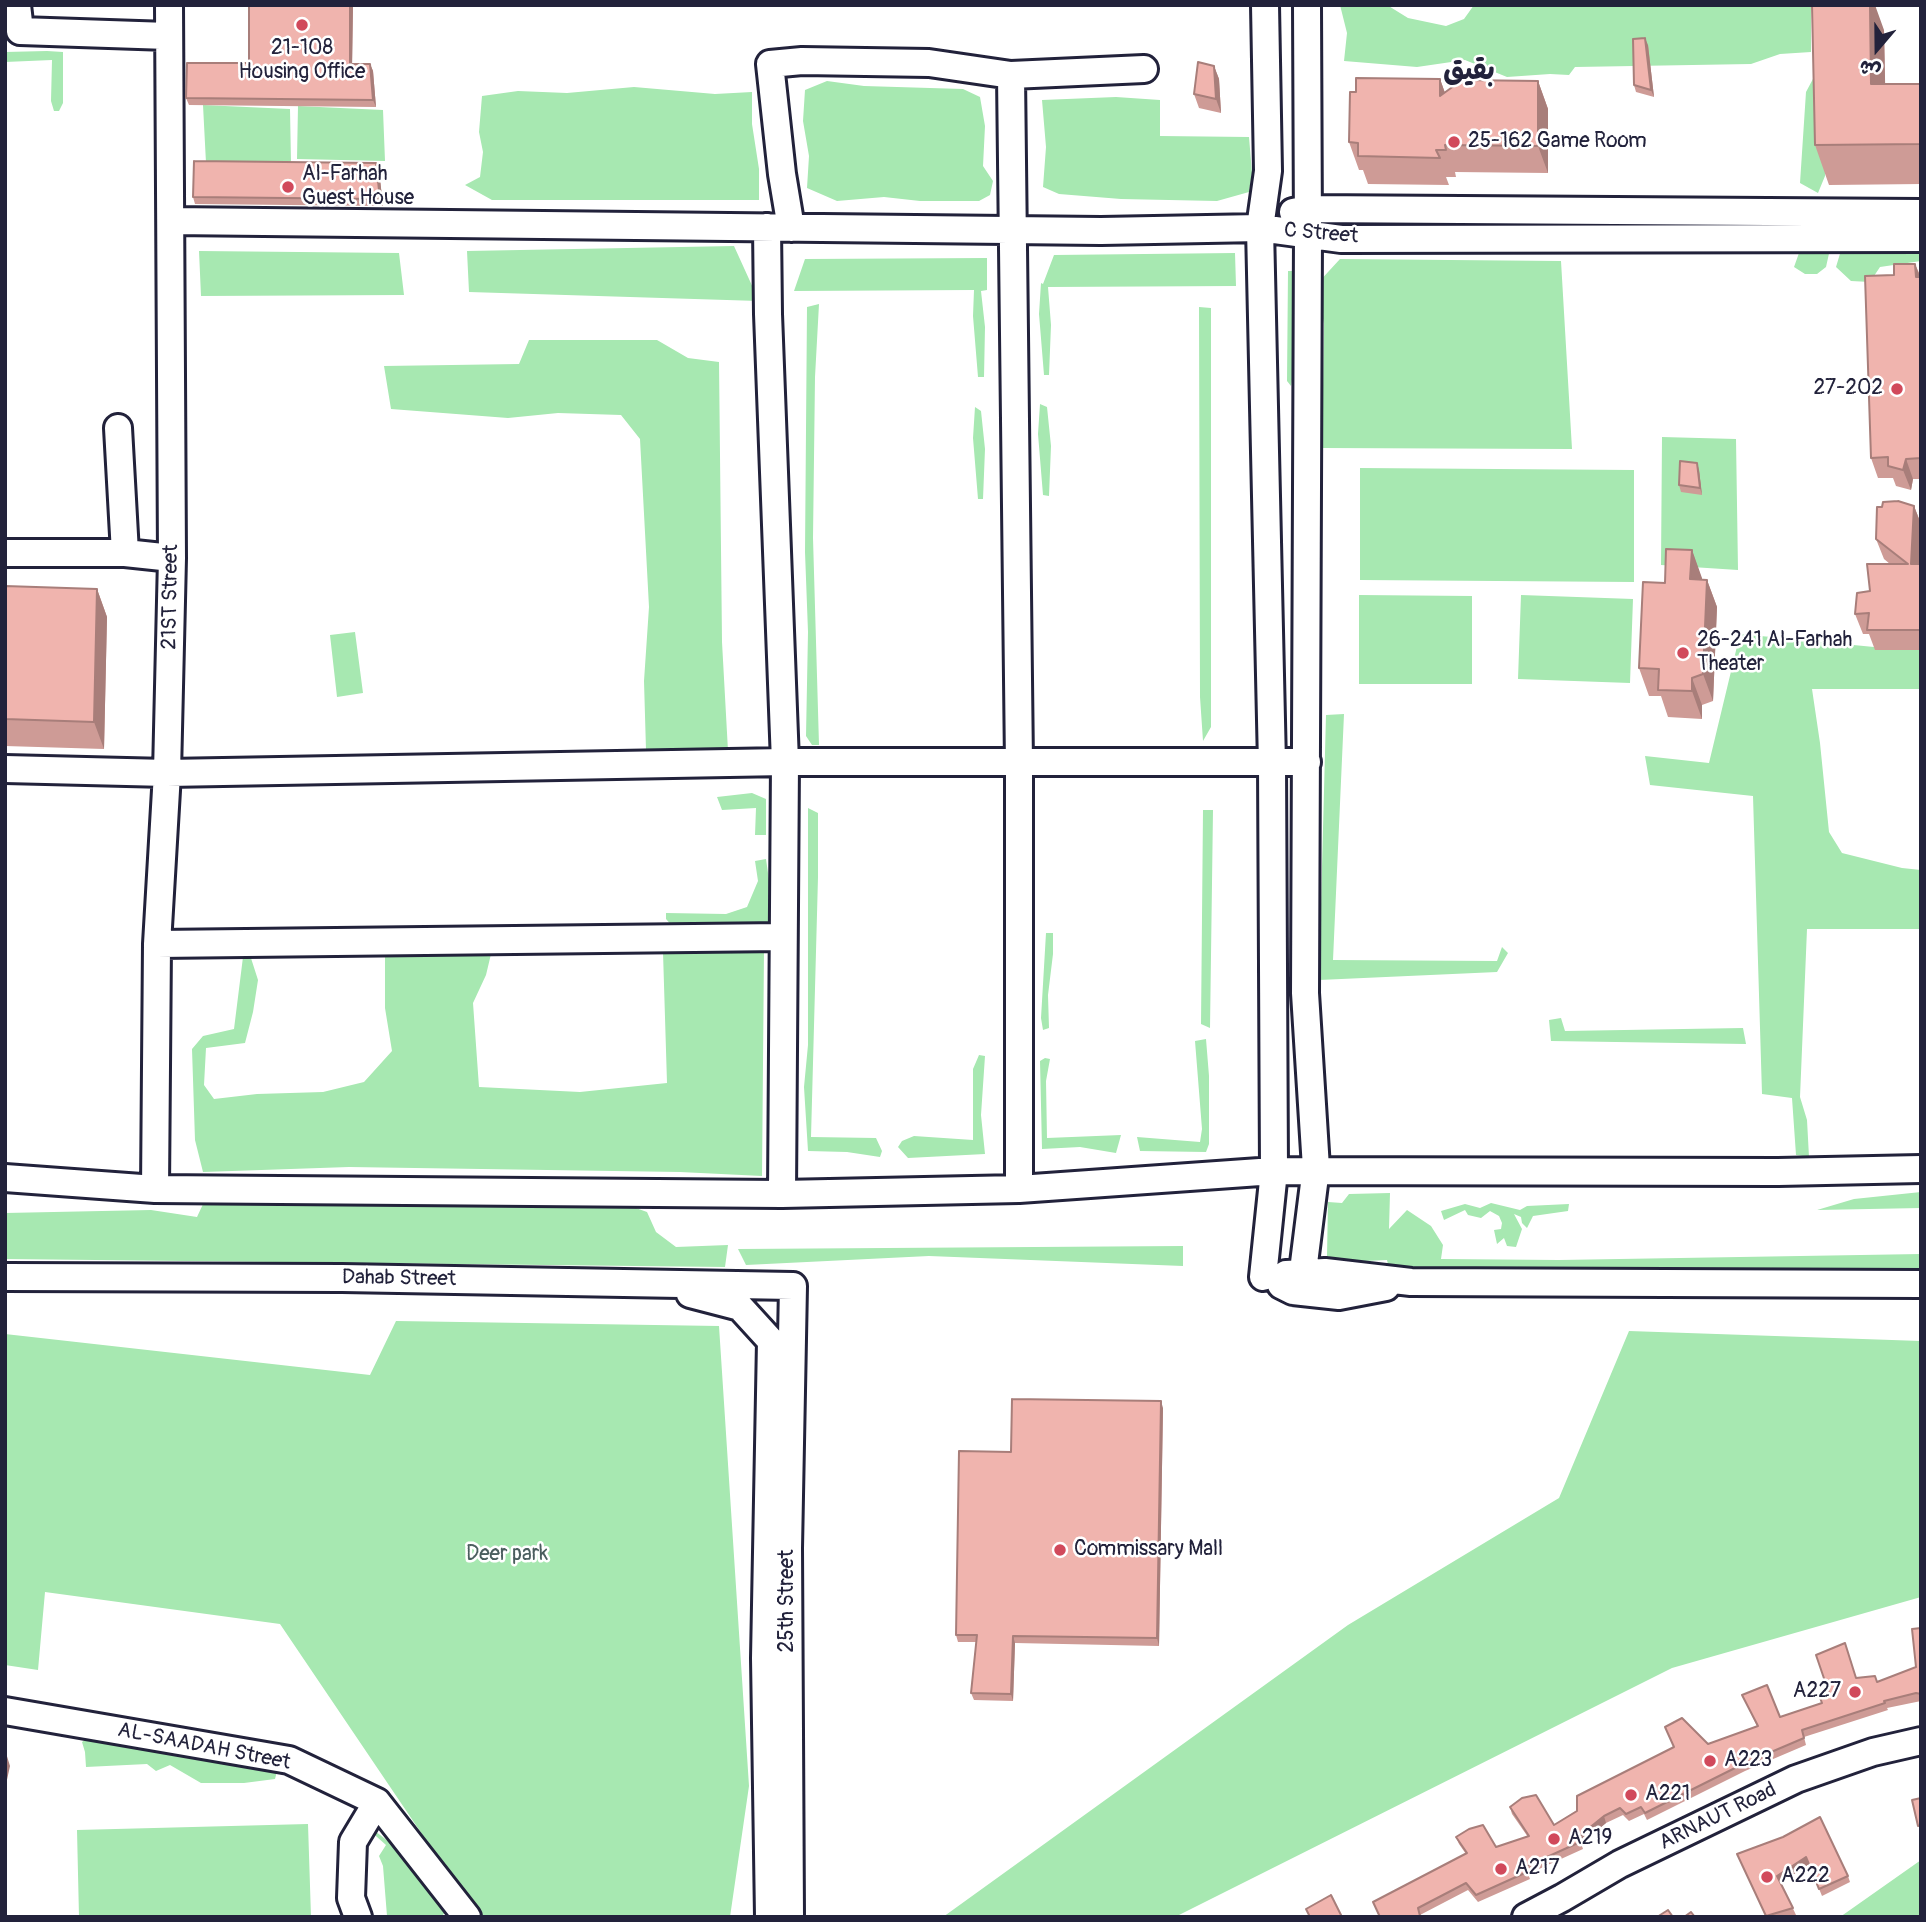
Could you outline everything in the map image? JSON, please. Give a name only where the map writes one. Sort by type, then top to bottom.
[{"type":"street","points":[[17,5],[20,31],[168,36]]},
{"type":"street","name":"21ST Street","points":[[155,1189],[157,944],[167,773],[172,558],[169,5]]},
{"type":"street","points":[[1265,5],[1268,171],[1260,228],[1272,764],[1274,1171],[1263,1276],[1298,1282],[1339,1296],[1412,1282],[1921,1284]]},
{"type":"street","points":[[1298,1282],[1316,1171],[1306,993],[1307,5]]},
{"type":"street","points":[[782,1194],[785,762],[768,314],[779,228],[782,174],[770,64],[802,61],[929,63],[1011,75],[1144,69]]},
{"type":"street","points":[[1011,75],[1019,764],[1019,1189]]},
{"type":"street","name":"C Street","points":[[171,221],[1014,230],[1260,228],[1308,222],[1921,213]]},
{"type":"street","name":"C Street","points":[[1308,222],[1341,239],[1921,238]]},
{"type":"street","points":[[118,428],[125,553]]},
{"type":"street","points":[[5,553],[125,553],[172,558]]},
{"type":"street","points":[[5,769],[167,773],[785,762],[1307,762]]},
{"type":"street","points":[[157,944],[783,937]]},
{"type":"street","points":[[1273,992],[1306,993]]},
{"type":"street","points":[[5,1178],[155,1189],[782,1194],[1019,1189],[1274,1171],[1751,1172],[1921,1169]]},
{"type":"street","name":"Dahab Street","points":[[5,1277],[342,1278],[793,1286]]},
{"type":"street","name":"25th Street","points":[[651,1283],[740,1307],[771,1341],[765,1658],[769,1917]]},
{"type":"street","name":"25th Street","points":[[790,1917],[788,1548],[793,1286]]},
{"type":"street","name":"AL-SAADAH Street","points":[[5,1711],[289,1760],[377,1802],[467,1917]]},
{"type":"street","name":"ARNAUT Road","points":[[1526,1917],[1567,1908],[1620,1864],[1796,1779],[1873,1752],[1921,1741]]},
{"type":"street","points":[[358,1917],[351,1898],[353,1842],[377,1802]]},
{"type":"green space","points":[[1340,5],[1387,5],[1408,18],[1446,26],[1464,19],[1474,5],[1811,5],[1811,52],[1780,54],[1751,64],[1575,67],[1569,75],[1507,77],[1465,60],[1417,67],[1344,61],[1347,33]]},
{"type":"green space","points":[[5,52],[63,52],[63,103],[59,111],[54,111],[51,101],[52,60],[5,62]]},
{"type":"green space","points":[[1814,77],[1828,81],[1825,176],[1818,193],[1800,183],[1806,92]]},
{"type":"green space","points":[[827,81],[864,86],[963,89],[980,97],[985,126],[983,166],[993,181],[990,195],[979,201],[920,201],[884,197],[837,201],[807,188],[809,156],[803,121],[805,90]]},
{"type":"green space","points":[[634,87],[715,94],[752,92],[759,200],[492,200],[465,185],[480,177],[483,152],[479,132],[482,96],[518,91],[567,93]]},
{"type":"green space","points":[[1116,97],[1160,100],[1160,136],[1249,137],[1252,173],[1249,192],[1217,201],[1121,199],[1059,194],[1043,187],[1046,147],[1042,100]]},
{"type":"green space","points":[[203,105],[290,109],[291,163],[206,163]]},
{"type":"green space","points":[[298,106],[383,110],[385,161],[297,159]]},
{"type":"green space","points":[[1921,245],[1921,261],[1880,267],[1870,282],[1851,281],[1836,267],[1842,247]]},
{"type":"green space","points":[[734,246],[759,301],[469,292],[467,251]]},
{"type":"green space","points":[[1830,249],[1826,267],[1817,274],[1805,274],[1794,267],[1799,253]]},
{"type":"green space","points":[[199,251],[399,253],[404,295],[201,296]]},
{"type":"green space","points":[[1235,253],[1236,286],[1048,287],[1051,325],[1049,375],[1044,375],[1039,314],[1041,283],[1043,284],[1054,255]]},
{"type":"green space","points":[[987,258],[987,290],[981,291],[985,327],[984,377],[978,377],[973,316],[974,290],[794,291],[805,259]]},
{"type":"green space","points":[[1340,259],[1561,261],[1572,449],[1322,448],[1324,324],[1317,284]]},
{"type":"green space","points":[[1288,271],[1292,271],[1291,386],[1287,381]]},
{"type":"green space","points":[[819,304],[815,377],[813,538],[819,745],[812,745],[806,736],[807,307]]},
{"type":"green space","points":[[1199,307],[1211,308],[1211,727],[1203,741],[1200,697]]},
{"type":"green space","points":[[529,340],[657,340],[688,358],[719,362],[722,642],[728,751],[685,755],[646,750],[644,681],[649,607],[640,439],[621,415],[558,413],[508,418],[391,409],[384,366],[519,364]]},
{"type":"green space","points":[[1040,404],[1047,407],[1051,446],[1049,496],[1043,495],[1038,434]]},
{"type":"green space","points":[[975,407],[981,411],[985,449],[983,499],[978,499],[973,438]]},
{"type":"green space","points":[[1662,437],[1736,439],[1738,570],[1661,565]]},
{"type":"green space","points":[[1360,468],[1634,470],[1634,582],[1360,580]]},
{"type":"green space","points":[[1359,595],[1472,596],[1472,684],[1359,684]]},
{"type":"green space","points":[[1521,595],[1633,599],[1630,683],[1518,679]]},
{"type":"green space","points":[[355,632],[363,693],[337,697],[330,635]]},
{"type":"green space","points":[[1740,634],[1874,647],[1921,648],[1921,689],[1812,689],[1829,832],[1842,853],[1921,870],[1921,929],[1807,929],[1800,1097],[1807,1120],[1809,1157],[1796,1155],[1792,1098],[1762,1094],[1753,796],[1650,785],[1645,756],[1709,763]]},
{"type":"green space","points":[[1344,714],[1333,960],[1497,961],[1502,947],[1508,953],[1497,972],[1319,980],[1326,715]]},
{"type":"green space","points":[[752,793],[766,799],[766,835],[755,835],[756,808],[722,810],[717,797]]},
{"type":"green space","points":[[808,808],[818,813],[811,1137],[876,1138],[882,1151],[880,1157],[847,1152],[808,1151],[804,1087],[808,1045]]},
{"type":"green space","points":[[1203,810],[1213,810],[1210,1028],[1201,1024]]},
{"type":"green space","points":[[766,859],[769,880],[768,923],[674,928],[666,919],[666,913],[726,914],[747,907],[758,881],[755,861]]},
{"type":"green space","points":[[1046,933],[1053,933],[1053,954],[1048,995],[1049,1028],[1043,1030],[1041,1018]]},
{"type":"green space","points":[[764,950],[762,1176],[680,1172],[349,1167],[203,1172],[195,1140],[192,1049],[203,1036],[234,1029],[243,957],[250,955],[258,980],[253,1012],[245,1043],[206,1048],[204,1085],[214,1099],[257,1094],[323,1092],[364,1082],[392,1051],[385,1008],[385,955],[491,954],[486,975],[473,1003],[479,1087],[580,1092],[667,1083],[663,952]]},
{"type":"green space","points":[[1561,1018],[1565,1031],[1743,1028],[1746,1044],[1551,1041],[1549,1020]]},
{"type":"green space","points":[[1206,1039],[1209,1144],[1206,1152],[1140,1151],[1137,1137],[1200,1142],[1202,1129],[1195,1041]]},
{"type":"green space","points":[[979,1055],[985,1056],[981,1115],[985,1154],[908,1158],[898,1147],[902,1141],[914,1136],[973,1140],[973,1069]]},
{"type":"green space","points":[[1050,1059],[1046,1081],[1047,1138],[1121,1135],[1116,1153],[1080,1147],[1042,1149],[1040,1061]]},
{"type":"green space","points":[[1921,1192],[1921,1208],[1817,1210],[1854,1199]]},
{"type":"green space","points":[[1390,1193],[1389,1229],[1407,1210],[1431,1226],[1443,1245],[1441,1259],[1559,1260],[1921,1254],[1921,1269],[1413,1273],[1389,1269],[1387,1260],[1343,1262],[1327,1256],[1328,1202],[1342,1203],[1349,1194]]},
{"type":"green space","points":[[204,1202],[633,1207],[647,1212],[656,1232],[676,1247],[728,1245],[725,1267],[5,1259],[5,1213],[151,1210],[197,1217]]},
{"type":"green space","points":[[1491,1203],[1520,1210],[1527,1206],[1569,1204],[1568,1211],[1533,1216],[1527,1228],[1521,1217],[1514,1214],[1522,1229],[1516,1247],[1507,1246],[1504,1238],[1497,1244],[1494,1230],[1501,1229],[1502,1223],[1499,1216],[1490,1211],[1481,1218],[1468,1215],[1465,1210],[1444,1220],[1441,1211],[1465,1204],[1480,1208]]},
{"type":"green space","points":[[1183,1246],[1183,1266],[929,1256],[746,1265],[738,1249]]},
{"type":"green space","name":"Deer park","points":[[396,1321],[719,1326],[749,1786],[730,1917],[478,1917],[280,1624],[45,1592],[38,1670],[5,1665],[5,1334],[370,1375]]},
{"type":"green space","points":[[1629,1331],[1921,1341],[1921,1597],[1672,1668],[1175,1917],[943,1917],[1348,1625],[1559,1498]]},
{"type":"green space","points":[[89,1737],[277,1771],[275,1779],[244,1783],[201,1783],[170,1765],[156,1771],[147,1764],[86,1767],[82,1742]]},
{"type":"green space","points":[[308,1824],[311,1917],[79,1917],[77,1830]]},
{"type":"green space","points":[[370,1827],[389,1842],[398,1845],[447,1910],[442,1916],[387,1916],[383,1866],[379,1856],[386,1845],[368,1829]]},
{"type":"green space","points":[[1921,1860],[1921,1917],[1840,1917]]},
{"type":"building","points":[[249,5],[350,5],[350,64],[370,64],[373,100],[186,98],[187,63],[249,63]]},
{"type":"building","points":[[1812,5],[1870,5],[1871,84],[1921,84],[1921,144],[1815,145]]},
{"type":"building","points":[[1645,38],[1651,90],[1634,85],[1633,39]]},
{"type":"building","points":[[1198,62],[1214,66],[1216,99],[1194,94]]},
{"type":"building","points":[[1356,78],[1440,79],[1440,96],[1462,80],[1538,81],[1538,146],[1445,145],[1446,150],[1436,150],[1440,158],[1358,156],[1358,143],[1349,142],[1350,92],[1356,92]]},
{"type":"building","name":"Al-Farhah Guest House","points":[[194,161],[376,163],[380,199],[193,197]]},
{"type":"building","name":"27-202","points":[[1894,264],[1915,264],[1916,277],[1921,277],[1921,458],[1906,459],[1903,470],[1888,466],[1888,457],[1871,458],[1865,276],[1894,275]]},
{"type":"building","points":[[1680,461],[1697,463],[1700,488],[1679,485]]},
{"type":"building","points":[[1898,501],[1914,506],[1911,564],[1921,564],[1921,630],[1867,630],[1869,613],[1855,614],[1857,593],[1870,591],[1867,564],[1908,564],[1876,539],[1877,507],[1882,507],[1883,502]]},
{"type":"building","name":"26-241 Al-Farhah Theater","points":[[1666,549],[1692,550],[1690,579],[1707,580],[1703,674],[1692,678],[1692,691],[1658,690],[1659,669],[1639,668],[1643,582],[1665,583]]},
{"type":"building","points":[[5,586],[97,589],[94,722],[5,719]]},
{"type":"building","name":"Commissary Mall","points":[[1012,1399],[1161,1401],[1157,1638],[1013,1636],[1011,1694],[971,1693],[977,1635],[956,1635],[959,1451],[1011,1452]]},
{"type":"building","points":[[1921,1628],[1921,1694],[1884,1701],[1885,1703],[1802,1730],[1804,1738],[1743,1764],[1645,1813],[1641,1807],[1626,1814],[1620,1808],[1604,1816],[1578,1837],[1580,1842],[1525,1867],[1527,1872],[1476,1895],[1466,1883],[1418,1908],[1418,1917],[1380,1917],[1373,1902],[1467,1853],[1456,1837],[1469,1829],[1483,1825],[1496,1847],[1529,1836],[1510,1807],[1522,1798],[1536,1795],[1554,1825],[1577,1811],[1577,1796],[1674,1747],[1665,1727],[1682,1718],[1708,1744],[1758,1726],[1742,1695],[1767,1685],[1780,1717],[1822,1703],[1819,1695],[1829,1693],[1816,1655],[1845,1643],[1856,1678],[1875,1676],[1877,1682],[1916,1667],[1912,1629]]},
{"type":"building","points":[[1921,1798],[1921,1825],[1918,1826],[1912,1800]]},
{"type":"building","points":[[1820,1817],[1848,1876],[1819,1889],[1806,1857],[1777,1876],[1793,1908],[1766,1916],[1737,1854],[1783,1837]]},
{"type":"building","points":[[1331,1895],[1342,1917],[1310,1917],[1306,1909]]},
{"type":"building","points":[[1668,1910],[1673,1917],[1657,1917]]},
{"type":"place","name":"21-108 Housing Office","points":[[302,25]]},
{"type":"place","name":"25-162 Game Room","points":[[1454,142]]},
{"type":"place","name":"Al-Farhah Guest House","points":[[288,187]]},
{"type":"place","name":"27-202","points":[[1897,389]]},
{"type":"place","name":"26-241 Al-Farhah Theater","points":[[1683,653]]},
{"type":"place","name":"Commissary Mall","points":[[1060,1550]]},
{"type":"place","name":"A227","points":[[1855,1692]]},
{"type":"place","name":"A223","points":[[1710,1761]]},
{"type":"place","name":"A221","points":[[1631,1795]]},
{"type":"place","name":"A219","points":[[1554,1839]]},
{"type":"place","name":"A217","points":[[1501,1869]]},
{"type":"place","name":"A222","points":[[1767,1877]]},
{"type":"district","name":"بقيق","points":[[1469,72]]}]
